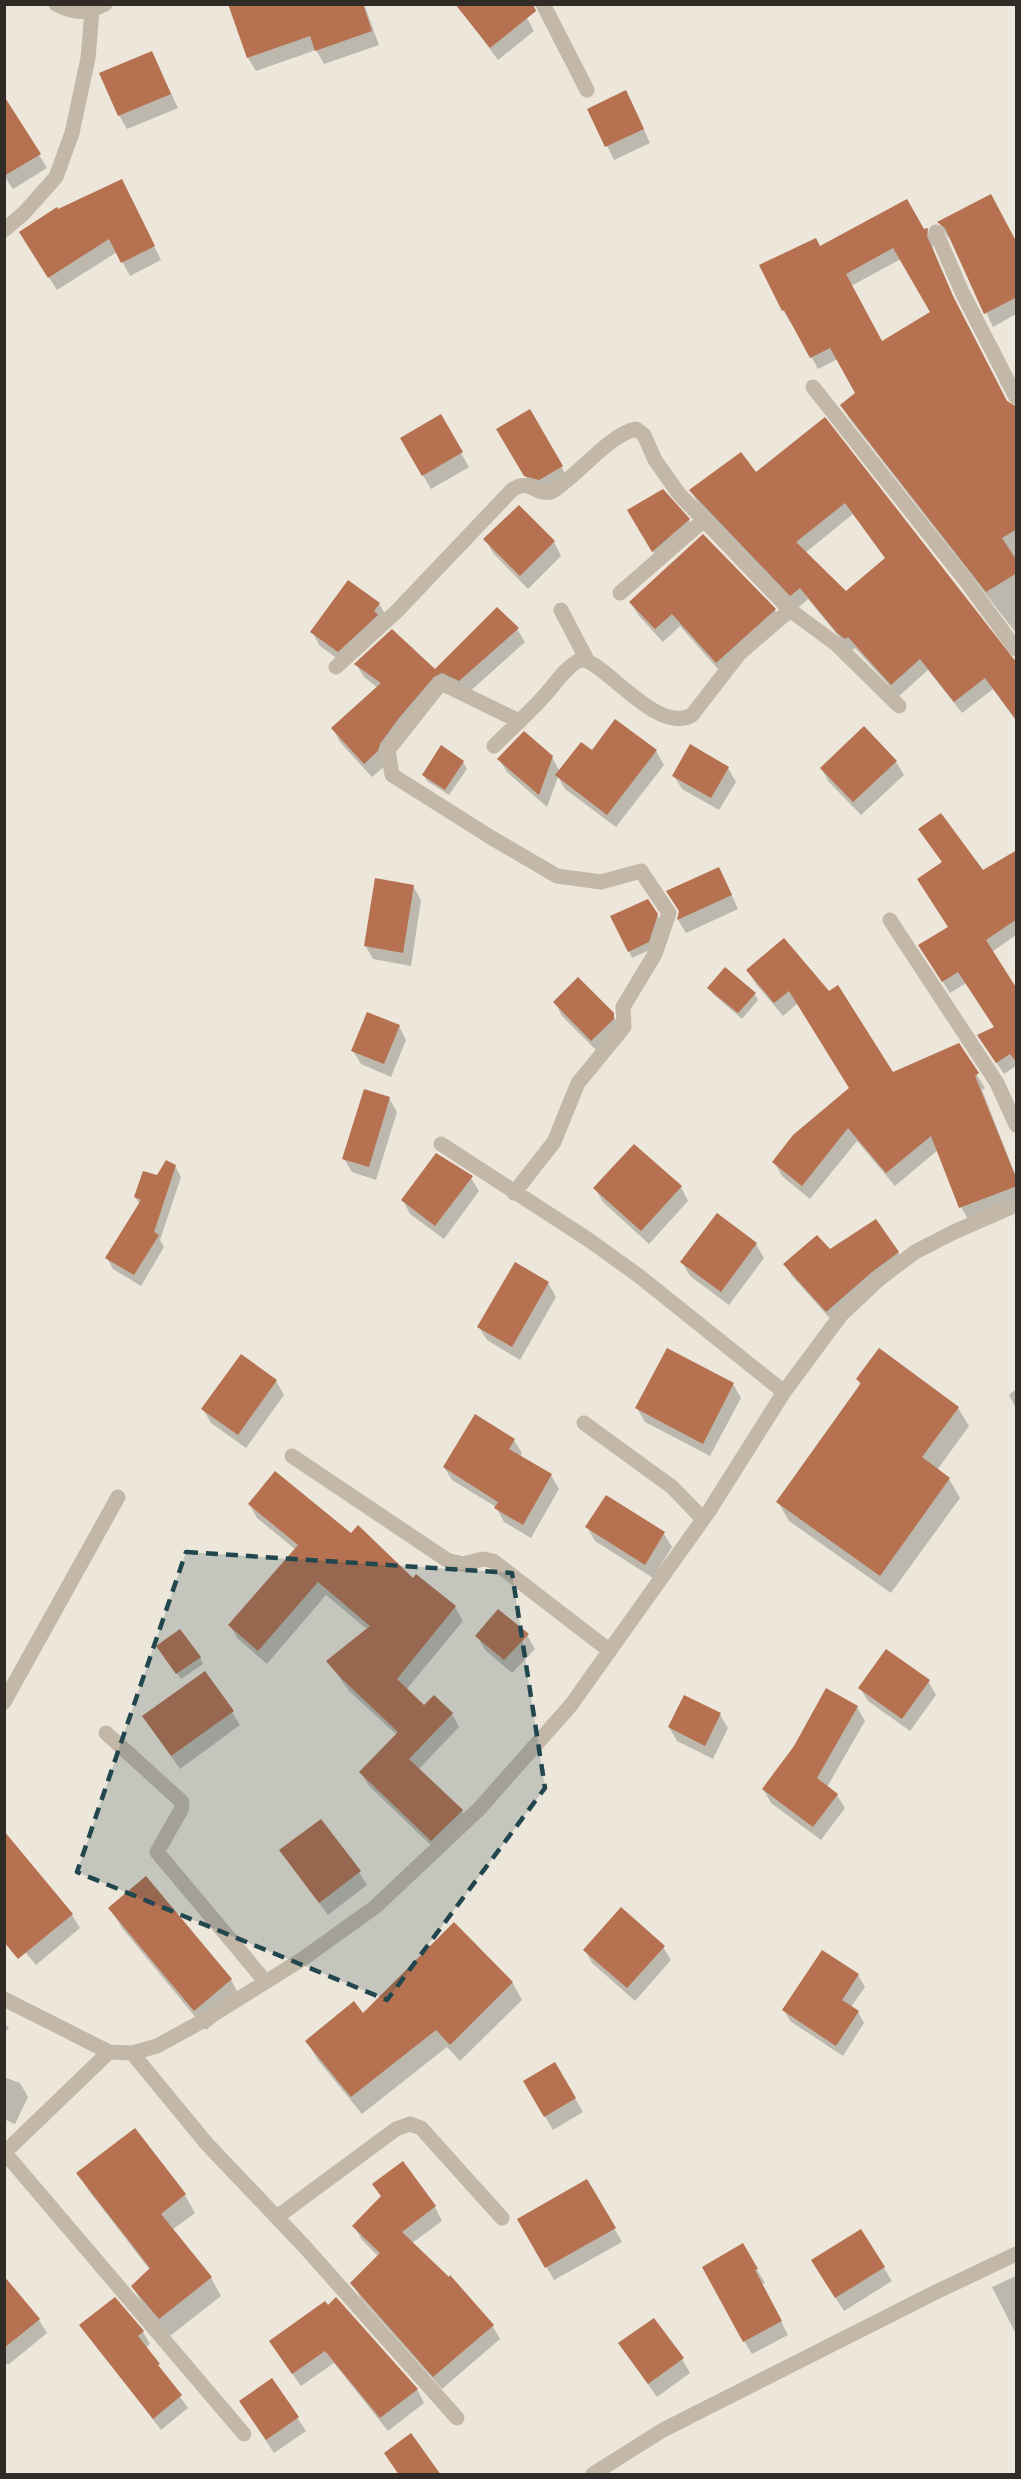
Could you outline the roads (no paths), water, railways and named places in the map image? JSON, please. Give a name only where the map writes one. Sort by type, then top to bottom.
[{"type":"street","points":[[4,230],[24,213],[56,177],[72,133],[99,8],[72,12],[56,4]]},
{"type":"street","points":[[543,4],[587,90]]},
{"type":"street","points":[[936,232],[962,292],[1017,397]]},
{"type":"street","points":[[813,387],[1017,649]]},
{"type":"street","points":[[336,667],[397,611],[518,485],[551,492],[626,431],[636,429],[644,435],[655,460],[680,494],[704,520],[790,610],[836,644],[899,706]]},
{"type":"street","points":[[620,593],[704,520]]},
{"type":"street","points":[[561,610],[587,660],[645,706],[674,718],[686,719],[692,715],[740,653],[790,610]]},
{"type":"street","points":[[494,746],[560,676],[579,660],[587,660]]},
{"type":"street","points":[[514,1192],[554,1142],[578,1083],[624,1027],[623,1007],[655,954],[669,913],[641,872],[601,882],[557,876],[392,775],[388,750],[441,683],[519,721]]},
{"type":"street","points":[[890,920],[997,1083],[1017,1125]]},
{"type":"street","points":[[441,1144],[589,1240],[639,1276],[784,1392]]},
{"type":"street","points":[[4,1999],[110,2052],[132,2053],[158,2046],[304,1958],[375,1907],[478,1809],[571,1705],[703,1519],[784,1392],[841,1315],[878,1280],[915,1252],[954,1232],[1017,1205]]},
{"type":"street","points":[[584,1423],[672,1487],[703,1519]]},
{"type":"street","points":[[292,1456],[447,1560],[462,1564],[483,1559],[494,1561],[610,1652]]},
{"type":"street","points":[[4,1702],[118,1497]]},
{"type":"street","points":[[106,1733],[182,1802],[181,1810],[158,1852],[265,1981]]},
{"type":"street","points":[[110,2052],[5,2153],[244,2434]]},
{"type":"street","points":[[132,2053],[207,2144],[277,2217],[457,2418]]},
{"type":"street","points":[[277,2217],[396,2129],[410,2124],[421,2128],[502,2218]]},
{"type":"street","points":[[593,2475],[663,2430],[936,2292],[1017,2254]]}]
